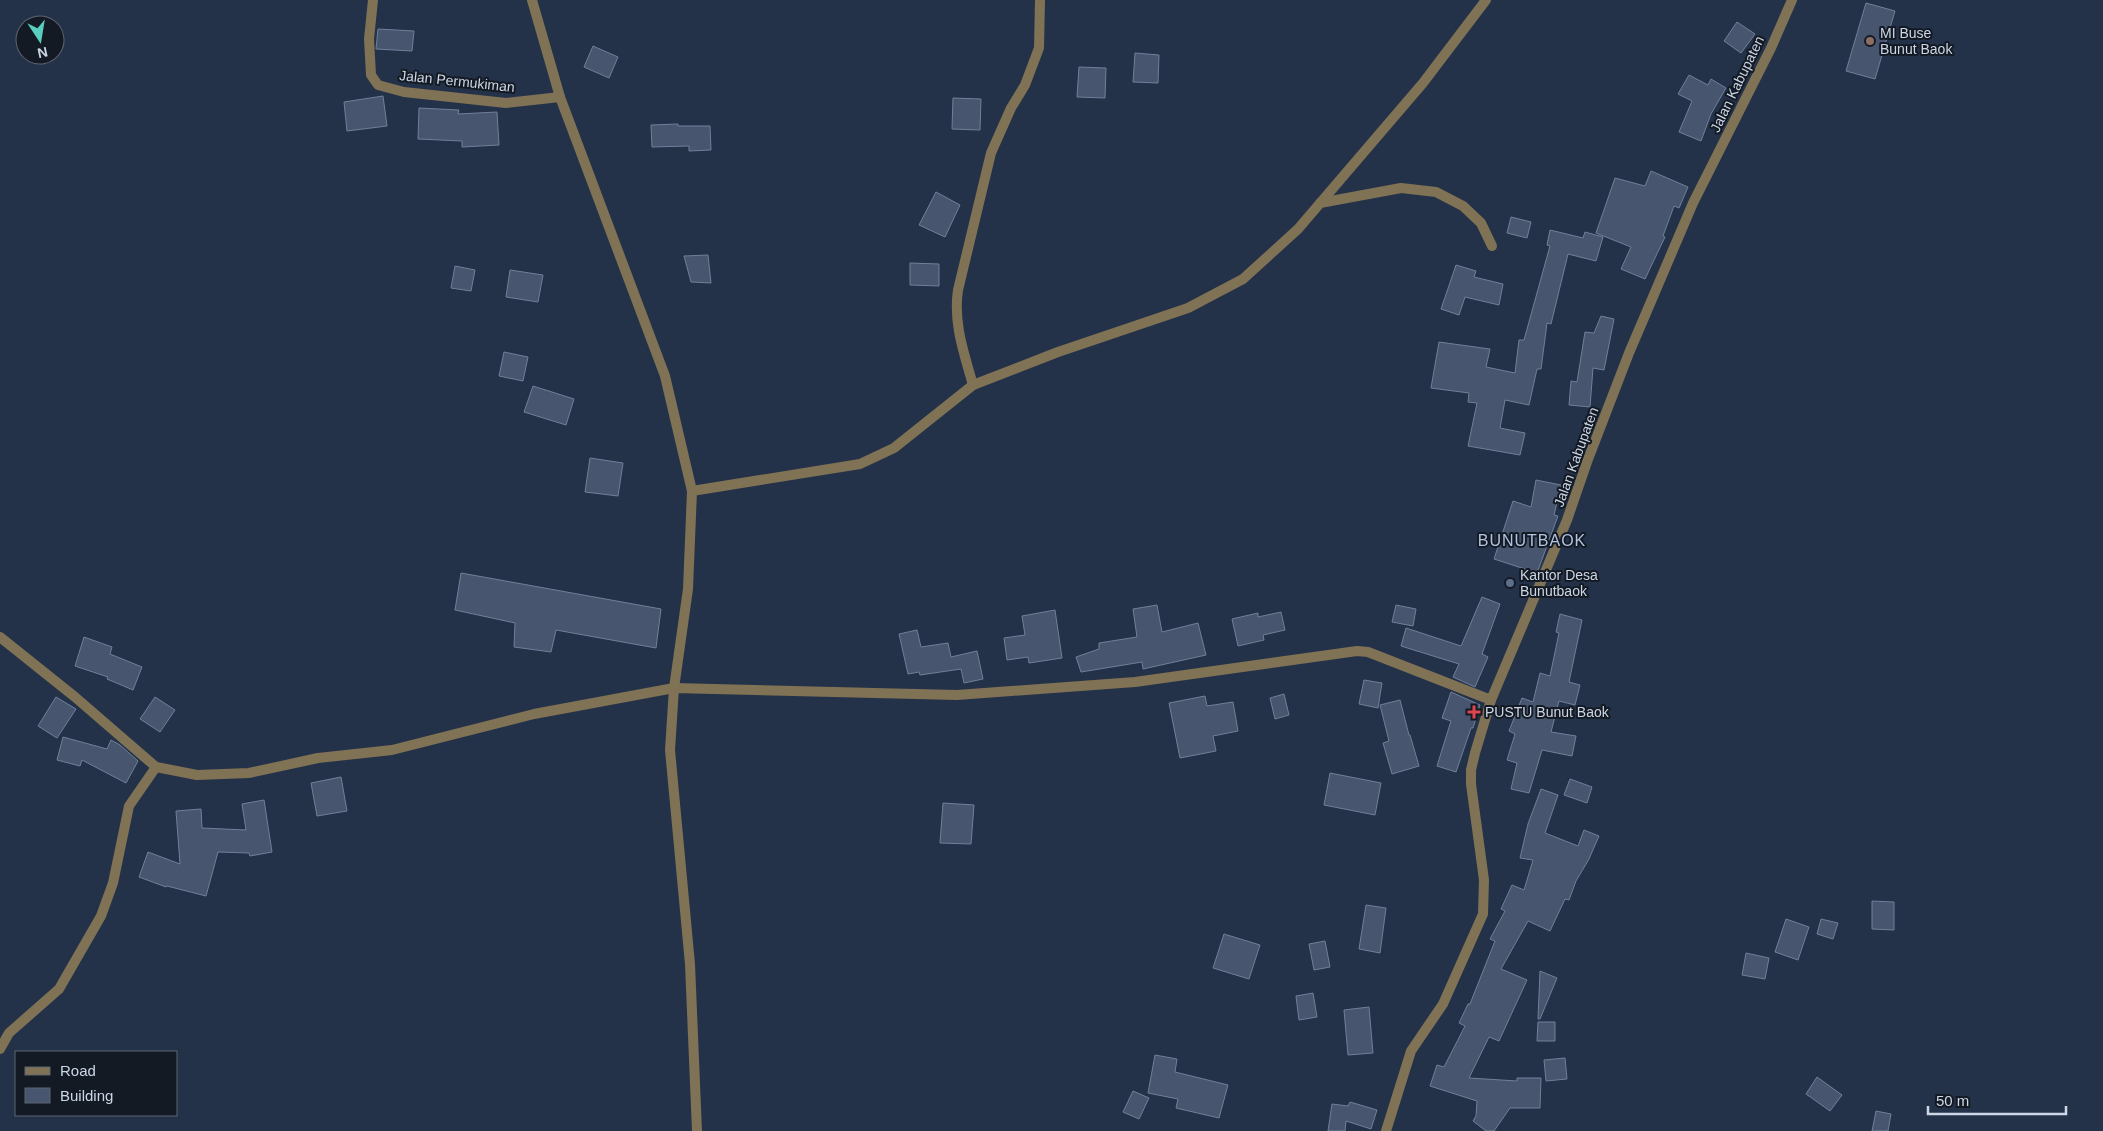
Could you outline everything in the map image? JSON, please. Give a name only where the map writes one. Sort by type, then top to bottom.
[{"type":"street","name":"Jalan Permukiman","points":[[373,0],[369,40],[371,75],[378,84],[404,92],[506,103],[560,97]]},
{"type":"street","points":[[532,0],[560,97],[665,376],[692,491],[688,589],[674,688],[670,750],[690,964],[697,1131]]},
{"type":"street","points":[[973,385],[957,323],[956,306],[958,290],[991,153],[1011,108],[1024,85],[1039,48],[1040,0]]},
{"type":"street","points":[[692,491],[860,464],[894,448],[973,385],[1058,352],[1188,308],[1244,279],[1298,229],[1423,83],[1486,0]]},
{"type":"street","name":"Jalan Kabupaten","points":[[1386,1131],[1411,1051],[1443,1004],[1483,914],[1484,880],[1471,784],[1471,770],[1491,700],[1567,520],[1587,462],[1626,362],[1693,203],[1771,48],[1792,0]]},
{"type":"street","points":[[1320,203],[1401,188],[1436,192],[1463,206],[1481,223],[1492,246]]},
{"type":"street","points":[[0,637],[75,697],[156,767],[197,775],[249,773],[318,758],[392,750],[534,714],[674,688],[957,695],[1135,682],[1357,651],[1368,652],[1491,700]]},
{"type":"street","points":[[0,1049],[9,1033],[59,989],[101,916],[113,883],[129,806],[156,767]]},
{"type":"building","name":"MI Buse Bunut Baok","points":[[1866,3],[1895,11],[1875,79],[1846,71]]},
{"type":"building","points":[[1737,22],[1755,34],[1741,53],[1724,41]]},
{"type":"building","points":[[378,29],[414,31],[412,51],[376,49]]},
{"type":"building","points":[[593,46],[618,57],[609,78],[584,67]]},
{"type":"building","points":[[1135,53],[1159,55],[1158,83],[1133,82]]},
{"type":"building","points":[[1079,67],[1106,68],[1105,98],[1077,97]]},
{"type":"building","points":[[1689,75],[1708,85],[1711,79],[1726,88],[1711,114],[1701,141],[1679,132],[1692,101],[1678,94]]},
{"type":"building","points":[[383,96],[387,126],[347,131],[344,102]]},
{"type":"building","points":[[953,98],[981,99],[980,130],[952,129]]},
{"type":"building","points":[[419,108],[459,110],[458,114],[497,112],[499,145],[462,147],[462,141],[418,139]]},
{"type":"building","points":[[678,124],[678,126],[710,126],[711,150],[689,151],[689,146],[652,147],[651,125]]},
{"type":"building","points":[[1651,171],[1688,187],[1679,208],[1674,206],[1663,236],[1665,237],[1645,279],[1621,269],[1631,247],[1596,233],[1615,178],[1645,186]]},
{"type":"building","points":[[936,192],[960,205],[945,237],[919,225]]},
{"type":"building","points":[[1511,217],[1531,222],[1527,238],[1507,233]]},
{"type":"building","points":[[1550,230],[1583,238],[1585,232],[1603,237],[1596,261],[1568,254],[1551,324],[1547,323],[1541,369],[1537,369],[1529,405],[1505,400],[1500,428],[1525,433],[1520,455],[1468,446],[1477,403],[1468,402],[1469,393],[1431,388],[1439,342],[1490,349],[1486,367],[1515,373],[1519,340],[1524,340],[1550,246],[1547,245]]},
{"type":"building","points":[[708,255],[711,283],[691,282],[684,256]]},
{"type":"building","points":[[910,263],[939,264],[939,286],[910,285]]},
{"type":"building","points":[[1456,265],[1476,271],[1474,277],[1503,284],[1499,305],[1465,297],[1459,315],[1441,309]]},
{"type":"building","points":[[455,266],[475,270],[471,291],[451,288]]},
{"type":"building","points":[[510,270],[543,275],[538,302],[506,297]]},
{"type":"building","points":[[1601,316],[1614,319],[1604,370],[1593,368],[1590,407],[1569,405],[1571,381],[1577,382],[1585,332],[1594,333]]},
{"type":"building","points":[[504,352],[528,357],[523,381],[499,376]]},
{"type":"building","points":[[533,386],[574,399],[566,425],[524,412]]},
{"type":"building","points":[[590,458],[623,463],[618,496],[585,492]]},
{"type":"building","points":[[1536,480],[1561,485],[1554,515],[1558,516],[1537,573],[1494,559],[1513,501],[1531,507]]},
{"type":"building","points":[[461,573],[661,609],[656,648],[556,630],[551,652],[514,647],[515,623],[455,610]]},
{"type":"building","points":[[1482,597],[1500,604],[1482,654],[1488,657],[1475,687],[1453,677],[1459,664],[1401,646],[1406,628],[1461,646]]},
{"type":"building","points":[[1157,605],[1162,632],[1198,623],[1206,655],[1143,669],[1142,662],[1081,672],[1076,657],[1099,649],[1099,643],[1137,637],[1133,609]]},
{"type":"building","points":[[1396,605],[1416,609],[1413,626],[1392,622]]},
{"type":"building","points":[[1055,610],[1062,658],[1029,663],[1028,657],[1007,660],[1004,638],[1025,635],[1022,616]]},
{"type":"building","points":[[1281,612],[1285,630],[1263,635],[1264,640],[1238,646],[1232,619],[1258,613],[1258,617]]},
{"type":"building","points":[[1560,614],[1582,620],[1569,682],[1580,685],[1575,705],[1559,701],[1551,732],[1576,736],[1572,756],[1542,750],[1529,793],[1511,789],[1517,763],[1507,760],[1515,734],[1509,731],[1522,698],[1533,702],[1540,673],[1550,676],[1559,633],[1556,632]]},
{"type":"building","points":[[917,630],[921,647],[948,643],[951,657],[977,651],[983,679],[964,683],[961,669],[920,675],[919,672],[908,674],[899,634]]},
{"type":"building","points":[[84,637],[112,647],[110,654],[142,667],[133,690],[107,679],[108,677],[75,666]]},
{"type":"building","points":[[1364,680],[1382,683],[1378,708],[1359,704]]},
{"type":"building","points":[[1451,692],[1480,705],[1456,772],[1437,766],[1451,721],[1442,718]]},
{"type":"building","points":[[1284,694],[1289,715],[1275,719],[1270,698]]},
{"type":"building","points":[[1205,696],[1207,706],[1233,702],[1238,731],[1213,736],[1216,751],[1180,758],[1169,703]]},
{"type":"building","points":[[56,697],[76,709],[57,738],[38,726]]},
{"type":"building","points":[[155,697],[175,710],[160,732],[140,719]]},
{"type":"building","points":[[1400,700],[1419,766],[1392,774],[1383,743],[1389,741],[1380,705]]},
{"type":"building","points":[[63,737],[107,749],[111,740],[120,745],[138,761],[126,783],[82,760],[80,766],[57,760]]},
{"type":"building","points":[[1330,773],[1381,783],[1375,815],[1324,805]]},
{"type":"building","points":[[341,777],[347,811],[317,816],[311,783]]},
{"type":"building","points":[[1570,779],[1592,787],[1587,803],[1564,795]]},
{"type":"building","points":[[1541,789],[1558,795],[1545,833],[1578,846],[1584,830],[1599,836],[1589,859],[1576,881],[1569,900],[1565,899],[1550,931],[1528,921],[1501,969],[1527,980],[1499,1041],[1489,1037],[1469,1078],[1517,1081],[1517,1078],[1541,1078],[1540,1108],[1510,1108],[1494,1131],[1486,1131],[1473,1121],[1476,1116],[1477,1101],[1430,1086],[1437,1065],[1444,1067],[1465,1026],[1459,1023],[1468,1004],[1470,1004],[1495,941],[1490,939],[1505,911],[1501,909],[1512,885],[1524,890],[1533,860],[1520,858],[1528,824]]},
{"type":"building","points":[[264,800],[272,852],[250,856],[249,853],[218,852],[206,896],[166,887],[139,877],[148,852],[180,864],[176,811],[201,809],[202,828],[246,830],[242,804]]},
{"type":"building","points":[[943,803],[974,805],[971,844],[940,843]]},
{"type":"building","points":[[1872,901],[1894,902],[1894,930],[1872,929]]},
{"type":"building","points":[[1366,905],[1386,908],[1380,953],[1359,949]]},
{"type":"building","points":[[1786,919],[1809,927],[1798,960],[1775,952]]},
{"type":"building","points":[[1821,919],[1838,923],[1833,939],[1817,934]]},
{"type":"building","points":[[1224,934],[1260,945],[1249,979],[1213,968]]},
{"type":"building","points":[[1325,941],[1330,967],[1314,970],[1309,944]]},
{"type":"building","points":[[1746,953],[1769,958],[1765,979],[1742,975]]},
{"type":"building","points":[[1540,971],[1557,978],[1540,1019],[1538,1019]]},
{"type":"building","points":[[1313,993],[1317,1017],[1299,1020],[1296,996]]},
{"type":"building","points":[[1369,1007],[1373,1053],[1348,1055],[1344,1010]]},
{"type":"building","points":[[1538,1022],[1555,1022],[1555,1041],[1537,1041]]},
{"type":"building","points":[[1155,1055],[1177,1059],[1175,1072],[1228,1085],[1219,1118],[1176,1108],[1178,1099],[1148,1093]]},
{"type":"building","points":[[1565,1058],[1567,1079],[1546,1081],[1544,1060]]},
{"type":"building","points":[[1817,1077],[1842,1095],[1830,1111],[1806,1094]]},
{"type":"building","points":[[1133,1091],[1149,1098],[1139,1119],[1123,1112]]},
{"type":"building","points":[[1350,1102],[1377,1110],[1371,1129],[1346,1121],[1345,1131],[1328,1131],[1332,1104],[1348,1106]]},
{"type":"building","points":[[1876,1111],[1891,1114],[1888,1131],[1872,1131]]},
{"type":"place","name":"MI Buse Bunut Baok","points":[[1870,41]]},
{"type":"place","name":"Kantor Desa Bunutbaok","points":[[1510,583]]},
{"type":"place","name":"PUSTU Bunut Baok","points":[[1474,712]]},
{"type":"district","name":"BUNUTBAOK","points":[[1532,540]]}]
